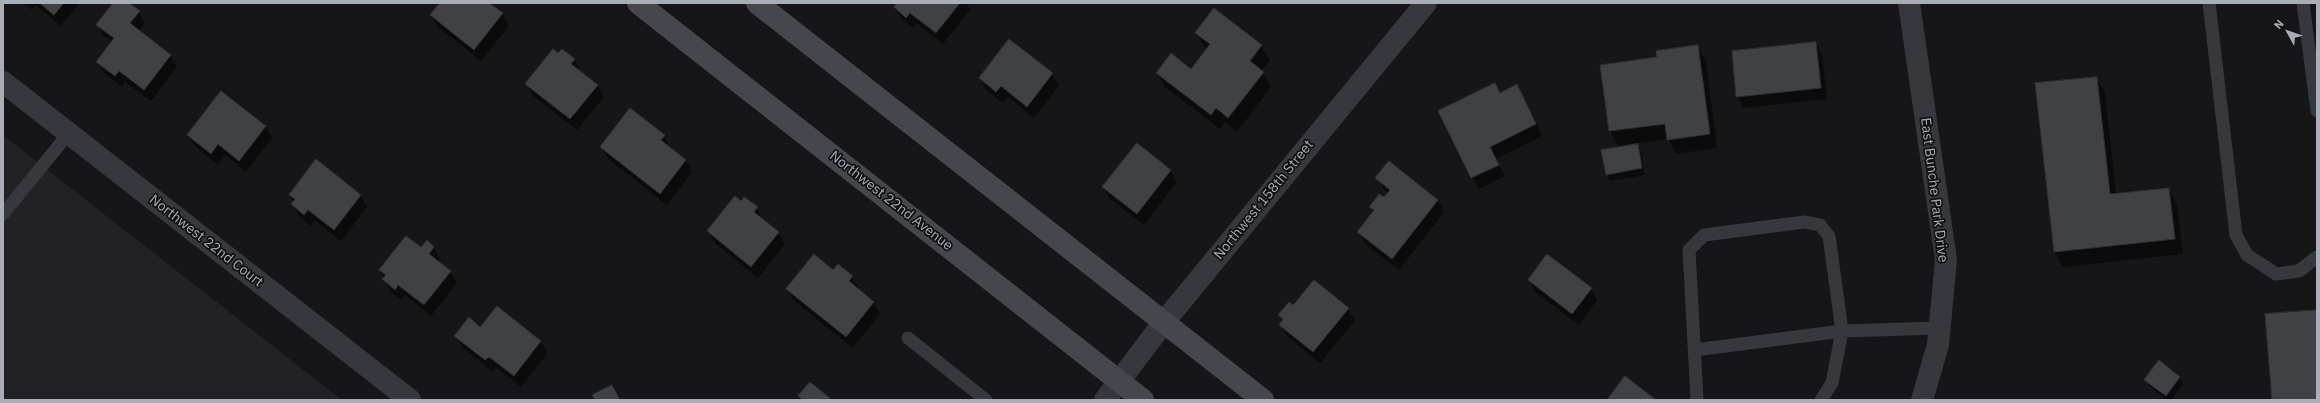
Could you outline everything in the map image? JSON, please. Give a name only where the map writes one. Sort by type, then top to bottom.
[{"type":"main road","name":"Northwest 22nd Avenue","points":[[638,3],[1143,400]]},
{"type":"main road","points":[[757,3],[1263,400]]},
{"type":"street","name":"Northwest 158th Street","points":[[1105,400],[1164,322],[1426,3]]},
{"type":"street","name":"East Bunche Park Drive","points":[[1909,3],[1946,260],[1938,345],[1922,400]]},
{"type":"street","name":"Northwest 22nd Court","points":[[3,82],[410,400]]},
{"type":"lane","points":[[2209,3],[2236,235],[2247,255],[2276,274],[2299,271],[2317,257]]},
{"type":"lane","points":[[2303,3],[2315,74],[2317,111]]},
{"type":"lane","points":[[3,214],[69,134]]},
{"type":"lane","points":[[1697,400],[1689,250],[1704,235],[1804,222],[1820,225],[1829,236],[1842,331],[1832,383],[1821,400]]},
{"type":"lane","points":[[1695,350],[1842,331],[1939,328]]},
{"type":"lane","points":[[908,338],[986,400]]},
{"type":"shaded area","points":[[3,135],[342,400],[3,400]]},
{"type":"building","points":[[40,3],[64,3],[54,15]]},
{"type":"building","points":[[113,3],[129,3],[140,11],[130,23],[171,55],[144,90],[119,71],[115,76],[96,62],[114,38],[96,25]]},
{"type":"building","points":[[440,3],[489,3],[503,13],[474,50],[430,15]]},
{"type":"building","points":[[897,3],[960,3],[936,33],[910,13],[906,18],[894,7]]},
{"type":"building","points":[[1214,8],[1262,45],[1250,61],[1264,72],[1228,118],[1216,108],[1211,115],[1156,73],[1171,53],[1191,69],[1210,44],[1195,33]]},
{"type":"building","points":[[1009,39],[1053,73],[1027,107],[1001,86],[996,92],[979,78]]},
{"type":"building","points":[[1816,42],[1821,88],[1736,97],[1732,51]]},
{"type":"building","points":[[1698,45],[1710,134],[1667,140],[1665,124],[1609,131],[1600,65],[1657,57],[1656,51]]},
{"type":"building","points":[[553,49],[558,53],[562,49],[575,59],[571,64],[598,85],[570,119],[525,84]]},
{"type":"building","points":[[2097,77],[2110,194],[2169,188],[2175,239],[2054,252],[2035,83]]},
{"type":"building","points":[[1495,83],[1500,93],[1517,84],[1536,124],[1490,147],[1499,165],[1471,178],[1438,111]]},
{"type":"building","points":[[221,91],[266,126],[239,161],[218,144],[211,154],[187,135]]},
{"type":"building","points":[[630,108],[665,135],[661,140],[686,160],[660,194],[600,147]]},
{"type":"building","points":[[1137,143],[1171,170],[1137,214],[1102,187]]},
{"type":"building","points":[[1638,144],[1642,168],[1606,175],[1601,150]]},
{"type":"building","points":[[316,159],[361,195],[334,230],[308,210],[304,215],[291,204],[295,199],[289,195]]},
{"type":"building","points":[[1389,161],[1438,200],[1392,259],[1357,232],[1374,210],[1369,207],[1379,194],[1384,197],[1390,190],[1375,178]]},
{"type":"building","points":[[735,196],[741,201],[744,197],[758,207],[754,212],[779,232],[751,267],[707,231]]},
{"type":"building","points":[[406,236],[421,247],[427,240],[434,247],[429,254],[451,271],[424,305],[398,285],[395,290],[382,279],[386,275],[379,270]]},
{"type":"building","points":[[814,254],[833,270],[838,264],[853,276],[849,281],[874,302],[846,337],[786,289]]},
{"type":"building","points":[[1547,254],[1592,288],[1572,314],[1528,280]]},
{"type":"building","points":[[1314,280],[1349,308],[1313,352],[1279,325],[1283,319],[1278,315],[1289,302],[1293,305]]},
{"type":"building","points":[[497,306],[541,341],[514,376],[489,357],[485,360],[454,336],[469,317],[480,327]]},
{"type":"building","points":[[2317,310],[2317,400],[2272,400],[2265,314]]},
{"type":"building","points":[[2159,360],[2180,377],[2166,396],[2144,380]]},
{"type":"building","points":[[1625,376],[1656,400],[1607,400]]},
{"type":"building","points":[[810,382],[830,398],[828,400],[803,400],[798,396]]},
{"type":"building","points":[[612,385],[620,400],[595,400],[592,395]]}]
